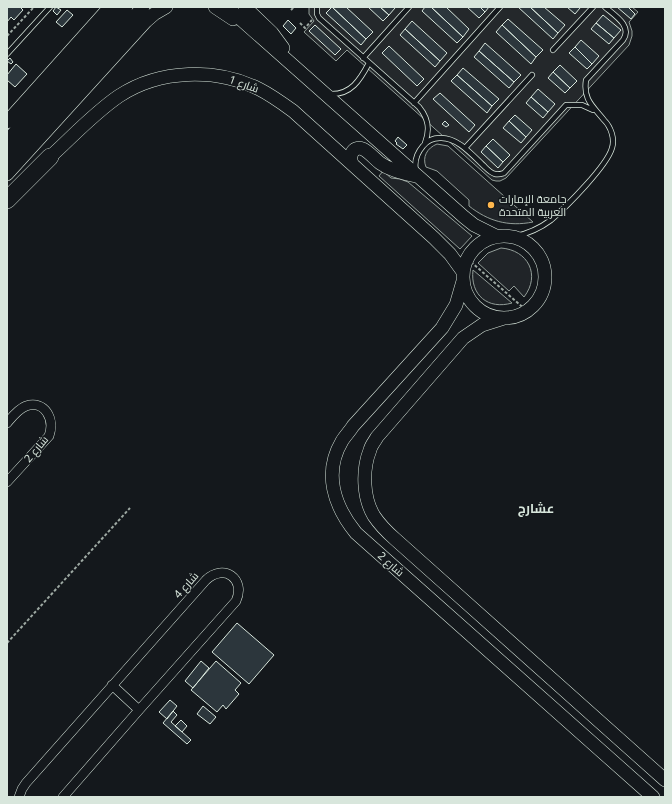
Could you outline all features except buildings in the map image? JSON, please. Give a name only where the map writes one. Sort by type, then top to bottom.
[{"type":"highway","points":[[7,200],[50,157]]},
{"type":"street","points":[[7,122],[110,7]]},
{"type":"street","points":[[7,141],[126,7]]},
{"type":"street","points":[[7,157],[143,7]]},
{"type":"street","points":[[7,174],[146,21],[166,7]]},
{"type":"street","points":[[215,7],[228,15],[272,52],[304,74]]},
{"type":"street","points":[[227,7],[474,225],[496,236],[520,239],[532,247],[541,258],[545,273],[544,288],[538,301],[527,311]]},
{"type":"street","points":[[236,7],[286,52]]},
{"type":"street","points":[[245,7],[272,33],[304,74]]},
{"type":"street","name":"شارع 1","points":[[7,211],[50,157],[105,106],[120,95],[154,80],[176,75],[192,74],[222,77],[260,89],[293,111],[450,254],[463,277],[468,297],[480,310],[487,314],[504,318]]},
{"type":"street","points":[[353,165],[350,159],[352,153],[356,149],[360,149],[366,151],[381,164],[393,170],[418,177]]},
{"type":"street","points":[[467,259],[482,242],[496,236]]},
{"type":"street","name":"شارع 2","points":[[467,259],[456,305],[442,328],[353,426],[342,442],[336,456],[333,474],[336,501],[345,520],[356,532],[653,797]]},
{"type":"street","name":"شارع 2","points":[[527,311],[516,316],[482,325],[463,338],[377,436],[370,449],[366,463],[365,478],[369,501],[374,515],[382,527],[665,780]]},
{"type":"street","name":"شارع 2","points":[[7,423],[21,408],[33,405],[46,411],[50,416],[52,423],[49,436],[7,482]]},
{"type":"street","name":"شارع 4","points":[[19,797],[26,783],[210,576],[223,572],[229,574],[238,583],[239,589],[236,602],[63,797]]},
{"type":"street","points":[[112,685],[139,710]]},
{"type":"lane","points":[[7,54],[50,7]]},
{"type":"lane","points":[[316,7],[317,14],[322,22],[424,113],[429,128],[428,136],[417,154],[415,162],[418,177]]},
{"type":"lane","points":[[363,58],[409,7]]},
{"type":"lane","points":[[414,103],[500,7]]},
{"type":"lane","points":[[553,50],[592,7]]},
{"type":"lane","points":[[513,237],[533,231],[551,220],[603,166],[612,148],[613,138],[610,128],[591,106],[586,94],[586,80],[623,40],[626,34],[626,27],[624,24],[605,7]]},
{"type":"lane","points":[[325,94],[344,92],[353,87],[360,80],[369,63]]},
{"type":"lane","points":[[465,148],[532,75]]},
{"type":"lane","points":[[425,143],[430,140],[442,138],[453,141],[465,148],[492,173],[500,175],[566,105],[582,104],[595,111]]},
{"type":"path","points":[[7,36],[34,7]]},
{"type":"path","points":[[291,10],[294,7]]},
{"type":"path","points":[[300,23],[305,28],[317,14]]},
{"type":"path","points":[[467,259],[527,311]]},
{"type":"path","points":[[7,643],[130,508]]},
{"type":"shaded area","points":[[309,7],[632,7],[638,12],[629,22],[632,36],[629,45],[506,178],[496,181],[492,180],[347,50],[336,61],[304,32],[314,21],[309,14]]},
{"type":"shaded area","points":[[437,144],[448,146],[533,222],[515,224],[499,222],[484,216],[469,206],[469,200],[437,171],[426,167],[426,153],[430,148]]},
{"type":"shaded area","points":[[383,171],[391,178],[408,182],[472,236],[460,249],[379,176]]},
{"type":"shaded area","points":[[501,248],[518,253],[529,265],[531,280],[529,289],[524,297],[514,286],[509,291],[478,263],[488,253]]},
{"type":"shaded area","points":[[473,270],[512,303],[503,305],[495,304],[482,298],[474,287]]},
{"type":"place","name":"جامعة الإمارات العربية المتحدة","points":[[491,205]]},
{"type":"district","name":"عشارج","points":[[536,508]]}]
